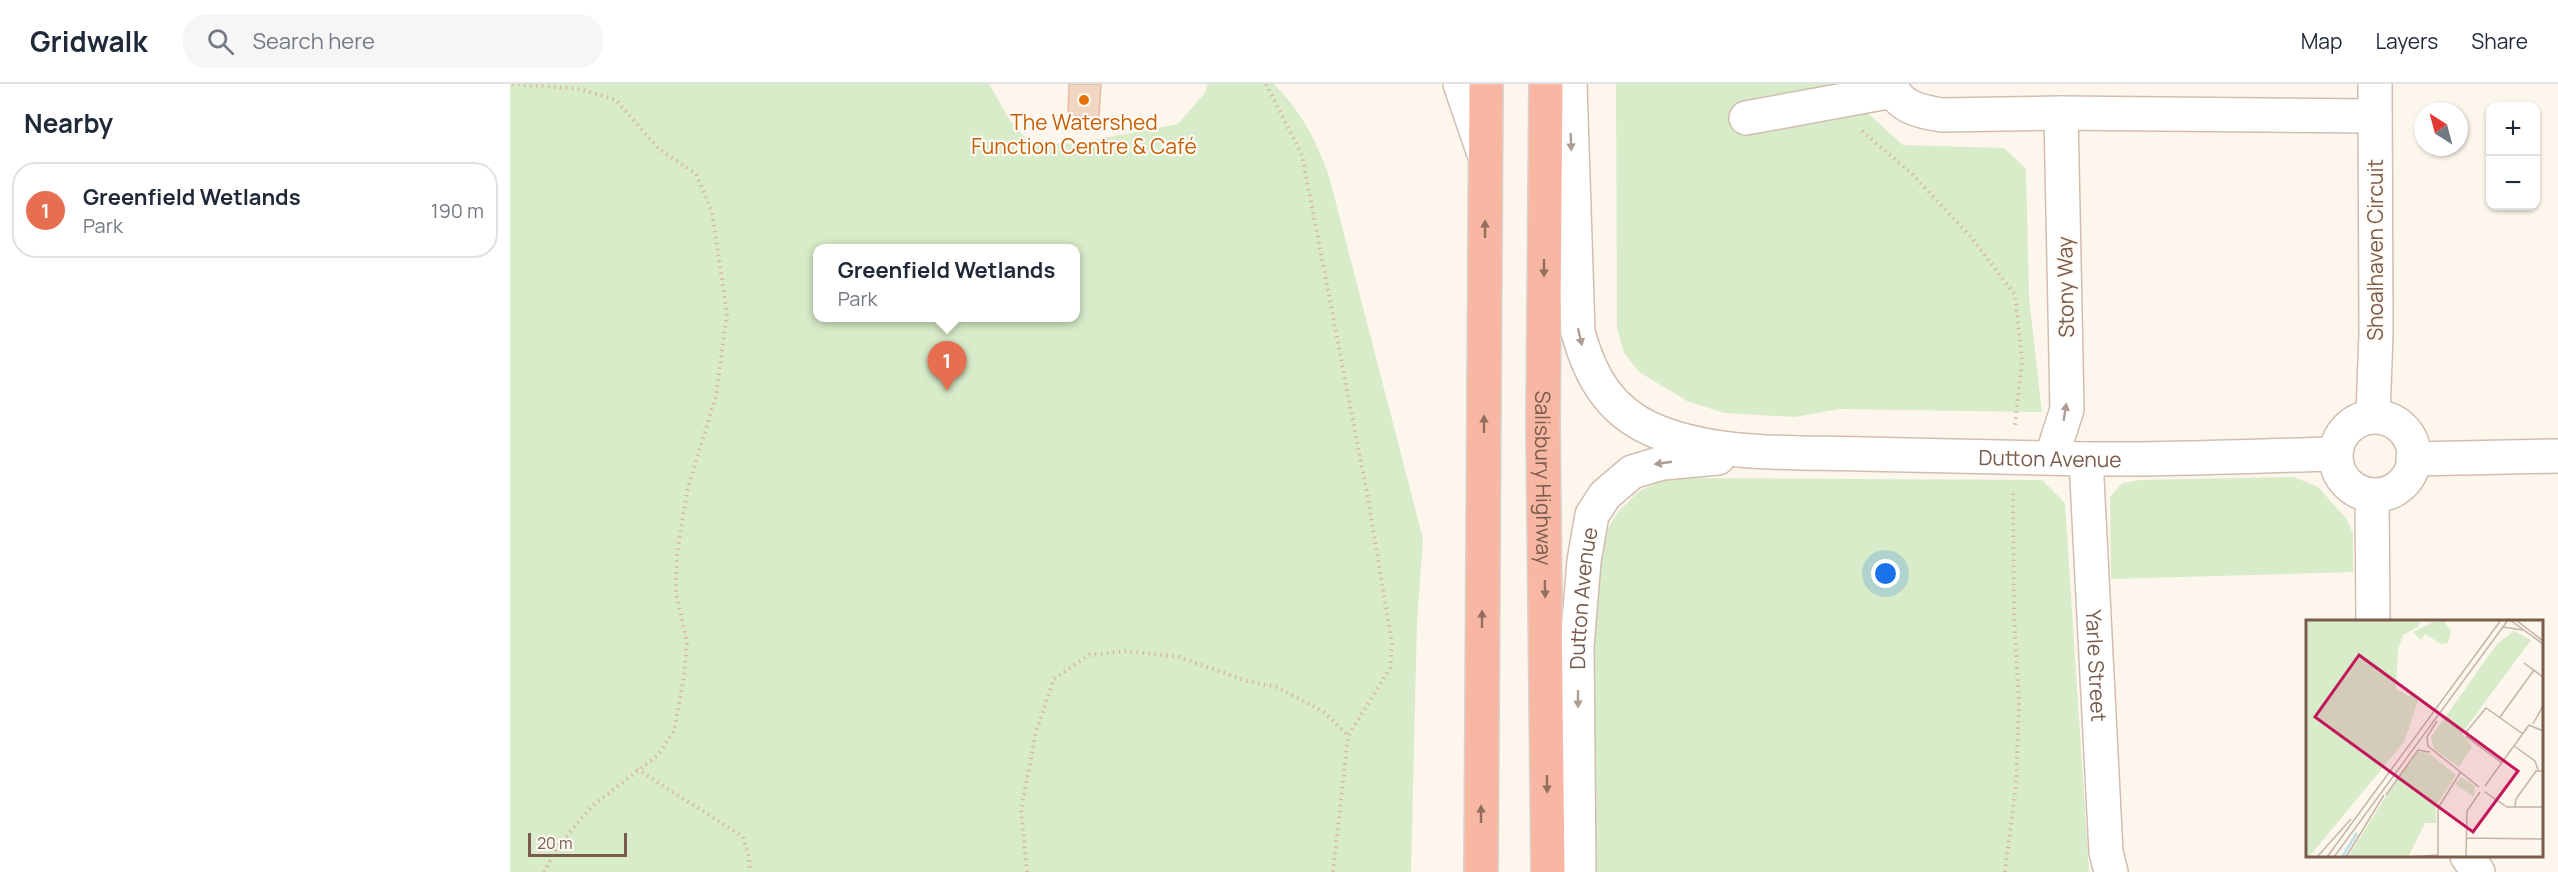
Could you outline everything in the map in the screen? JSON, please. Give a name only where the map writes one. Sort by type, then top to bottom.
[{"type":"highway","points":[[1481,872],[1486,84]]},
{"type":"highway","name":"Salisbury Highway","points":[[1546,84],[1543,425],[1548,872]]},
{"type":"street","points":[[1460,84],[1485,158]]},
{"type":"street","name":"Dutton Avenue","points":[[1570,84],[1578,332],[1593,374],[1616,407],[1651,429],[1689,443],[1763,451],[2013,459],[2335,454]]},
{"type":"street","name":"Shoalhaven Circuit","points":[[2373,416],[2376,333],[2375,84]]},
{"type":"street","points":[[1746,118],[1844,100],[1892,88],[1901,101],[1923,112],[1942,115],[2061,113],[2375,116]]},
{"type":"street","name":"Stony Way","points":[[2052,458],[2056,437],[2063,425],[2067,409],[2061,113]]},
{"type":"street","points":[[2373,416],[2389,418],[2401,426],[2410,436],[2415,449],[2412,470],[2405,482],[2395,491],[2381,496],[2363,494],[2351,488],[2341,477],[2335,454],[2346,428],[2358,420],[2373,416]]},
{"type":"street","name":"Dutton Avenue","points":[[1579,872],[1577,646],[1584,561],[1592,515],[1605,495],[1618,482],[1632,472],[1647,466],[1763,451]]},
{"type":"street","points":[[2414,459],[2558,456]]},
{"type":"street","name":"Yarle Street","points":[[2086,459],[2106,852],[2111,872]]},
{"type":"street","points":[[2372,495],[2373,620]]},
{"type":"street","points":[[2468,857],[2478,872]]},
{"type":"path","points":[[512,84],[580,89],[616,100],[659,148],[696,174],[712,212],[727,314],[716,396],[688,487],[677,553],[676,592],[687,642],[684,676],[674,731],[658,755],[592,806],[559,845],[544,872]]},
{"type":"path","points":[[1266,84],[1302,155],[1369,504],[1392,644],[1390,668],[1348,735],[1333,872]]},
{"type":"path","points":[[1844,100],[1863,132],[1912,174],[1971,237],[2014,295],[2022,361],[2013,459],[2014,618],[2019,702],[2016,785],[2005,872]]},
{"type":"path","points":[[1027,872],[1021,810],[1036,732],[1054,679],[1089,655],[1127,651],[1179,657],[1247,681],[1277,687],[1324,712],[1348,735]]},
{"type":"path","points":[[637,769],[743,837],[749,857],[750,872]]},
{"type":"green space","points":[[510,84],[989,84],[1009,119],[1032,145],[1078,143],[1178,124],[1204,94],[1208,84],[1274,84],[1307,127],[1329,176],[1423,539],[1417,622],[1411,872],[510,872]]},
{"type":"green space","points":[[1616,84],[1863,84],[1863,109],[1903,145],[2004,148],[2026,169],[2029,298],[2042,412],[1839,409],[1795,417],[1724,413],[1687,401],[1639,372],[1624,353],[1617,327]]},
{"type":"green space","points":[[2294,477],[2318,487],[2346,518],[2353,534],[2353,572],[2111,579],[2110,497],[2122,483],[2140,480]]},
{"type":"green space","points":[[1666,478],[2042,480],[2065,503],[2089,872],[1587,872],[1584,635],[1601,541],[1617,513],[1638,492]]},
{"type":"building","name":"The Watershed Function Centre & Café","points":[[1069,84],[1101,84],[1099,117],[1068,116]]},
{"type":"place","name":"The Watershed Function Centre & Café","points":[[1084,100]]},
{"type":"place","name":"Greenfield Wetlands","points":[[947,391]]}]
